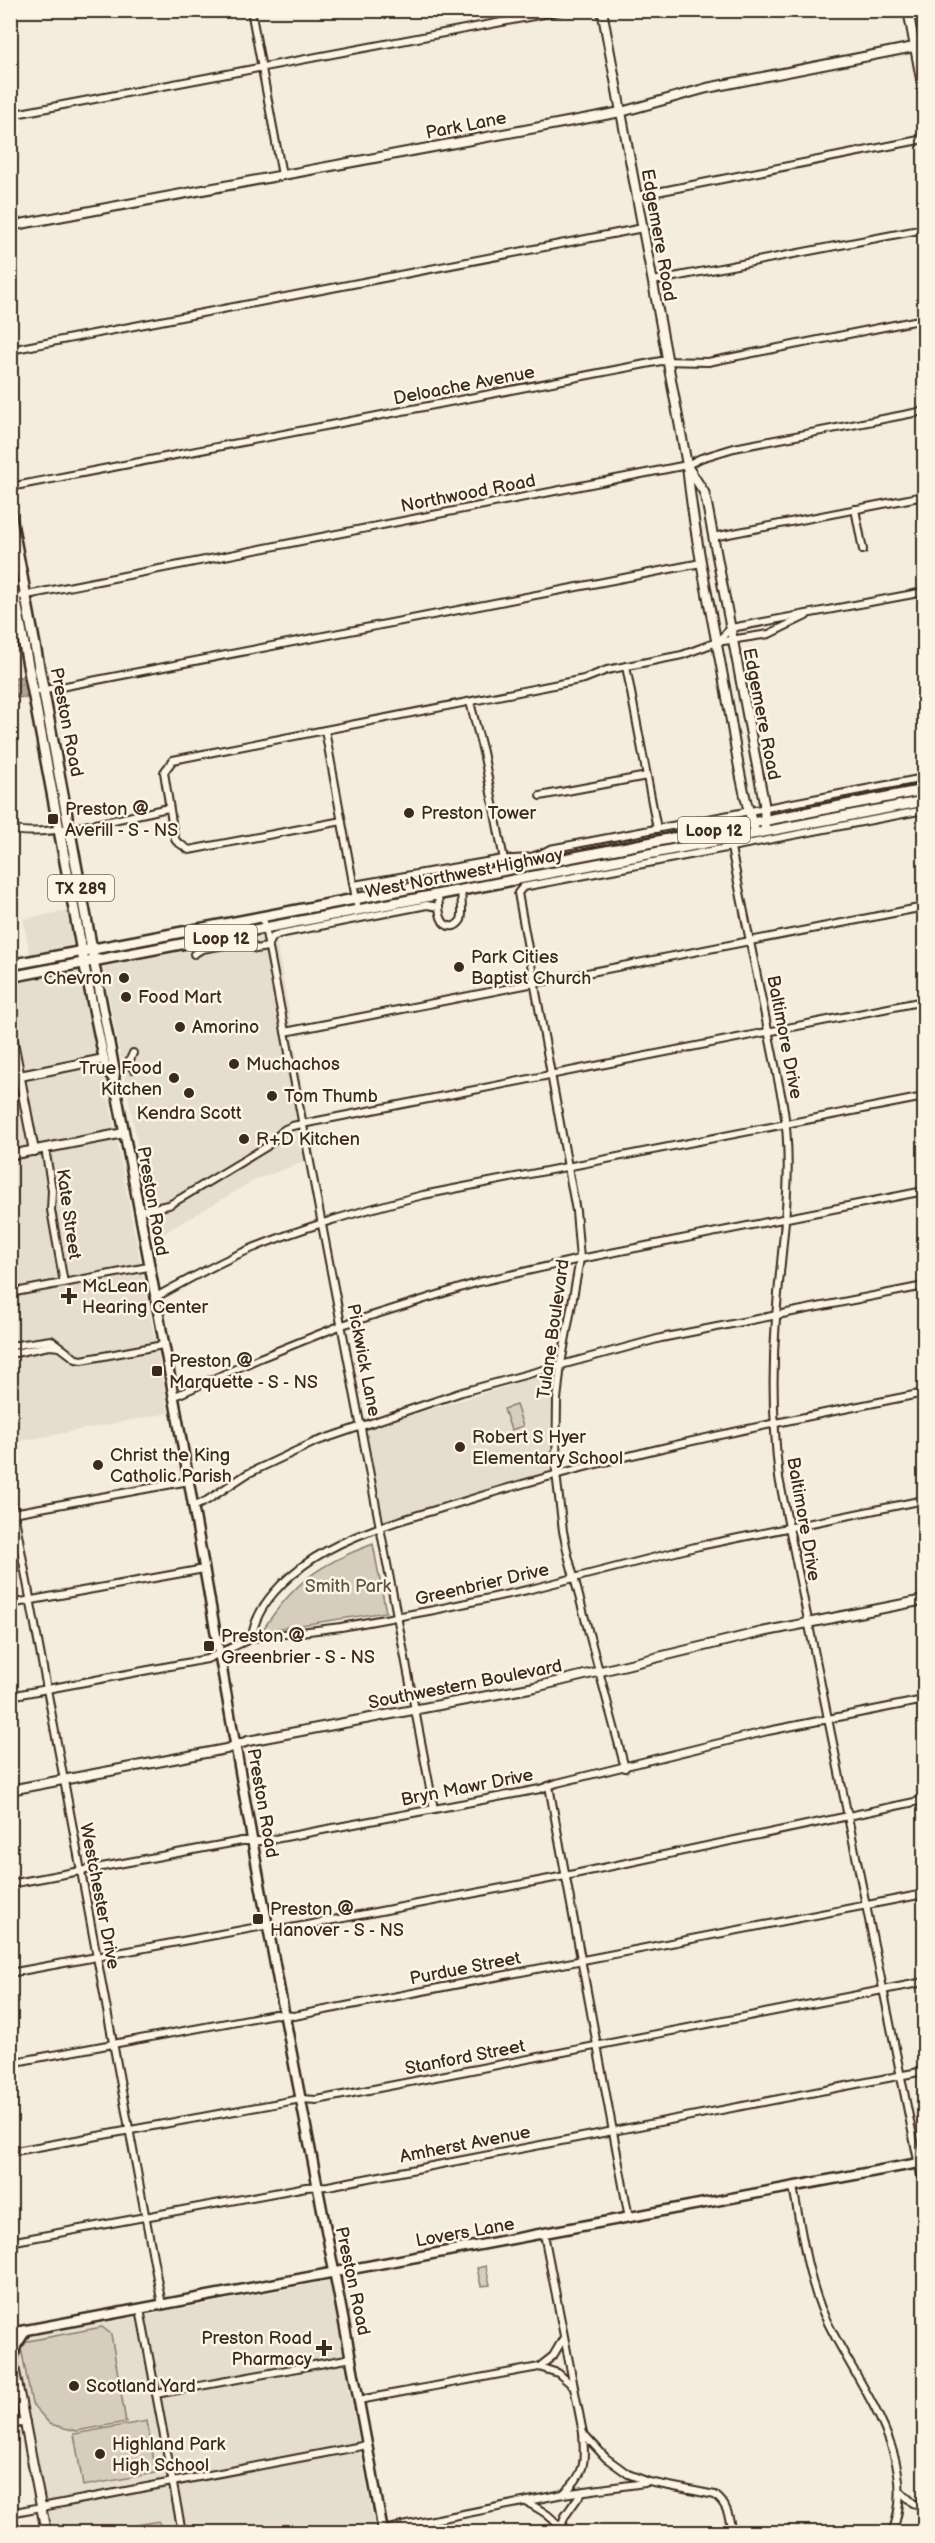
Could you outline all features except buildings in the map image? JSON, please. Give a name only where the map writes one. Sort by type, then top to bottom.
[{"type":"main road","name":"Preston Road","points":[[10,512],[70,827],[89,963],[124,1133],[237,1745],[252,1841],[316,2186],[352,2358],[383,2531]]},
{"type":"main road","name":"Preston Road","points":[[10,570],[59,830],[87,951]]},
{"type":"main road","name":"West Northwest Highway","points":[[10,965],[924,790]]},
{"type":"main road","name":"West Northwest Highway","points":[[10,977],[924,801]]},
{"type":"main road","points":[[438,895],[442,887],[494,877],[505,871]]},
{"type":"main road","name":"Lovers Lane","points":[[10,2333],[922,2163]]},
{"type":"main road","points":[[13,2359],[16,2346],[26,2330]]},
{"type":"street","points":[[251,10],[282,175]]},
{"type":"street","points":[[10,115],[565,10]]},
{"type":"street","name":"Edgemere Road","points":[[602,10],[687,465],[689,495],[701,563],[749,812],[753,823],[761,833]]},
{"type":"street","points":[[908,10],[924,95]]},
{"type":"street","name":"Park Lane","points":[[10,226],[621,112],[714,86],[924,45]]},
{"type":"street","points":[[637,196],[924,139]]},
{"type":"street","points":[[10,350],[643,228]]},
{"type":"street","points":[[653,281],[924,229]]},
{"type":"street","name":"Deloache Avenue","points":[[10,488],[661,361],[708,362],[924,319]]},
{"type":"street","name":"Northwood Road","points":[[16,597],[687,465],[701,458],[734,448],[924,411]]},
{"type":"street","name":"Edgemere Road","points":[[687,465],[704,492],[765,809],[765,821],[761,833]]},
{"type":"street","points":[[689,495],[704,492]]},
{"type":"street","points":[[713,537],[924,496]]},
{"type":"street","points":[[855,509],[863,550]]},
{"type":"street","points":[[34,693],[701,563]]},
{"type":"street","points":[[717,642],[730,628],[806,616],[924,592]]},
{"type":"street","points":[[342,821],[189,850],[176,841],[168,808],[164,772],[173,760],[584,679],[626,666],[682,655],[717,642],[769,634],[806,616]]},
{"type":"street","points":[[626,666],[657,829]]},
{"type":"street","points":[[470,702],[483,752],[505,871]]},
{"type":"street","points":[[325,730],[358,910]]},
{"type":"street","points":[[540,796],[647,776]]},
{"type":"street","points":[[354,885],[503,859],[516,860],[540,855],[550,849],[924,778]]},
{"type":"street","points":[[10,829],[37,832],[59,830],[168,808]]},
{"type":"street","points":[[731,848],[924,810]]},
{"type":"street","name":"Tulane Boulevard","points":[[625,1768],[563,1531],[556,1473],[557,1400],[561,1364],[580,1258],[576,1211],[518,897],[519,891],[524,887],[731,848]]},
{"type":"street","name":"Baltimore Drive","points":[[731,848],[787,1123],[789,1147],[786,1218],[773,1366],[778,1469],[827,1719],[922,2163],[924,2190]]},
{"type":"street","points":[[438,895],[441,919],[445,924],[452,926],[458,924],[462,918],[460,900],[462,891]]},
{"type":"street","points":[[194,954],[202,949],[248,940],[256,949],[269,946],[273,937],[279,934],[428,905],[439,907]]},
{"type":"street","points":[[285,1032],[924,907]]},
{"type":"street","name":"Pickwick Lane","points":[[263,917],[434,1809]]},
{"type":"street","points":[[138,1211],[169,1205],[266,1147],[285,1129],[303,1124],[924,1001]]},
{"type":"street","name":"Kate Street","points":[[10,1026],[34,1151]]},
{"type":"street","points":[[133,1053],[129,1062],[133,1069]]},
{"type":"street","points":[[20,1076],[108,1058]]},
{"type":"street","points":[[93,1061],[111,1073]]},
{"type":"street","points":[[154,1298],[241,1253],[323,1224],[423,1195],[924,1096]]},
{"type":"street","points":[[10,1155],[124,1133]]},
{"type":"street","name":"Kate Street","points":[[45,1149],[51,1182],[51,1210],[64,1283]]},
{"type":"street","points":[[173,1398],[260,1358],[342,1325],[442,1292],[580,1258],[924,1191]]},
{"type":"street","points":[[10,1293],[148,1266]]},
{"type":"street","points":[[193,1507],[206,1502],[247,1474],[278,1458],[361,1425],[462,1392],[661,1338],[924,1286]]},
{"type":"street","points":[[10,1346],[51,1340],[76,1359],[90,1360],[163,1345]]},
{"type":"street","points":[[10,1354],[50,1346],[60,1347]]},
{"type":"street","points":[[252,1638],[255,1622],[262,1610],[273,1595],[298,1570],[334,1547],[380,1529],[556,1473],[638,1452],[774,1422],[924,1393]]},
{"type":"street","points":[[12,1513],[189,1481]]},
{"type":"street","name":"Westchester Drive","points":[[10,1491],[12,1513],[162,2305]]},
{"type":"street","name":"Greenbrier Drive","points":[[10,1696],[207,1659],[252,1638],[298,1634],[397,1618],[574,1578],[687,1548],[924,1500]]},
{"type":"street","points":[[10,1604],[204,1569]]},
{"type":"street","name":"Southwestern Boulevard","points":[[10,1790],[226,1749],[248,1741],[599,1673],[752,1634],[924,1600]]},
{"type":"street","name":"Bryn Mawr Drive","points":[[10,1884],[242,1841],[264,1841],[540,1790],[737,1738],[924,1700]]},
{"type":"street","points":[[549,1786],[629,2218]]},
{"type":"street","points":[[10,1973],[565,1876],[924,1800]]},
{"type":"street","name":"Purdue Street","points":[[10,2063],[275,2014],[294,2016],[924,1894]]},
{"type":"street","name":"Stanford Street","points":[[10,2152],[301,2099],[317,2100],[924,1982]]},
{"type":"street","name":"Amherst Avenue","points":[[10,2242],[613,2132],[924,2071]]},
{"type":"street","points":[[793,2187],[810,2274],[817,2297],[825,2318],[878,2413],[890,2448],[900,2491],[899,2508],[892,2532]]},
{"type":"street","points":[[544,2234],[583,2433],[583,2470],[563,2494]]},
{"type":"street","points":[[140,2309],[182,2532]]},
{"type":"street","points":[[359,2400],[539,2367],[553,2356],[563,2338]]},
{"type":"street","points":[[10,2346],[46,2532]]},
{"type":"street","points":[[156,2394],[352,2358]]},
{"type":"street","points":[[539,2367],[558,2373],[572,2385]]},
{"type":"street","points":[[10,2425],[26,2422]]},
{"type":"street","points":[[583,2433],[615,2466],[628,2474],[649,2482],[715,2495],[725,2504],[732,2532]]},
{"type":"street","points":[[10,2514],[367,2445]]},
{"type":"street","points":[[383,2531],[563,2494],[649,2482]]},
{"type":"street","points":[[900,2491],[913,2502],[924,2506]]},
{"type":"street","points":[[560,2531],[565,2516],[582,2492]]},
{"type":"street","points":[[528,2503],[542,2510],[560,2531]]},
{"type":"shaded area","points":[[66,911],[73,945],[30,954],[23,919]]},
{"type":"shaded area","points":[[275,934],[315,1158],[257,1179],[156,1238],[103,967]]},
{"type":"shaded area","points":[[84,969],[169,1413],[11,1443],[11,983]]},
{"type":"shaded area","name":"Robert S Hyer Elementary School","points":[[554,1372],[550,1430],[552,1470],[388,1522],[383,1521],[366,1429]]},
{"type":"shaded area","points":[[330,2281],[343,2355],[306,2363],[307,2368],[344,2362],[359,2443],[316,2452],[360,2449],[375,2531],[52,2532],[17,2350],[29,2337]]},
{"type":"green space","points":[[516,1405],[523,1426],[511,1430],[504,1409]]},
{"type":"green space","name":"Smith Park","points":[[373,1544],[386,1612],[262,1631],[285,1600],[309,1577],[337,1559]]},
{"type":"green space","points":[[486,2266],[490,2285],[481,2286],[477,2268]]},
{"type":"green space","name":"Scotland Yard","points":[[102,2327],[111,2334],[126,2422],[76,2431],[50,2424],[32,2404],[21,2348],[28,2341]]},
{"type":"green space","points":[[147,2421],[156,2473],[83,2486],[74,2434]]},
{"type":"green space","points":[[159,2521],[161,2532],[97,2532]]},
{"type":"water","points":[[27,676],[31,698],[11,697],[10,678]]},
{"type":"place","name":"Preston Tower","points":[[409,813]]},
{"type":"place","name":"Preston @ Averill - S - NS","points":[[53,819]]},
{"type":"place","name":"Park Cities Baptist Church","points":[[459,967]]},
{"type":"place","name":"Chevron","points":[[124,978]]},
{"type":"place","name":"Food Mart","points":[[126,997]]},
{"type":"place","name":"Amorino","points":[[180,1027]]},
{"type":"place","name":"Muchachos","points":[[234,1064]]},
{"type":"place","name":"True Food Kitchen","points":[[174,1078]]},
{"type":"place","name":"Kendra Scott","points":[[189,1093]]},
{"type":"place","name":"Tom Thumb","points":[[272,1096]]},
{"type":"place","name":"R+D Kitchen","points":[[244,1139]]},
{"type":"place","name":"McLean Hearing Center","points":[[69,1296]]},
{"type":"place","name":"Preston @ Marquette - S - NS","points":[[157,1371]]},
{"type":"place","name":"Robert S Hyer Elementary School","points":[[460,1447]]},
{"type":"place","name":"Christ the King Catholic Parish","points":[[98,1465]]},
{"type":"place","name":"Preston @ Greenbrier - S - NS","points":[[209,1646]]},
{"type":"place","name":"Preston @ Hanover - S - NS","points":[[258,1919]]},
{"type":"place","name":"Preston Road Pharmacy","points":[[324,2348]]},
{"type":"place","name":"Scotland Yard","points":[[74,2386]]},
{"type":"place","name":"Highland Park High School","points":[[100,2454]]}]
